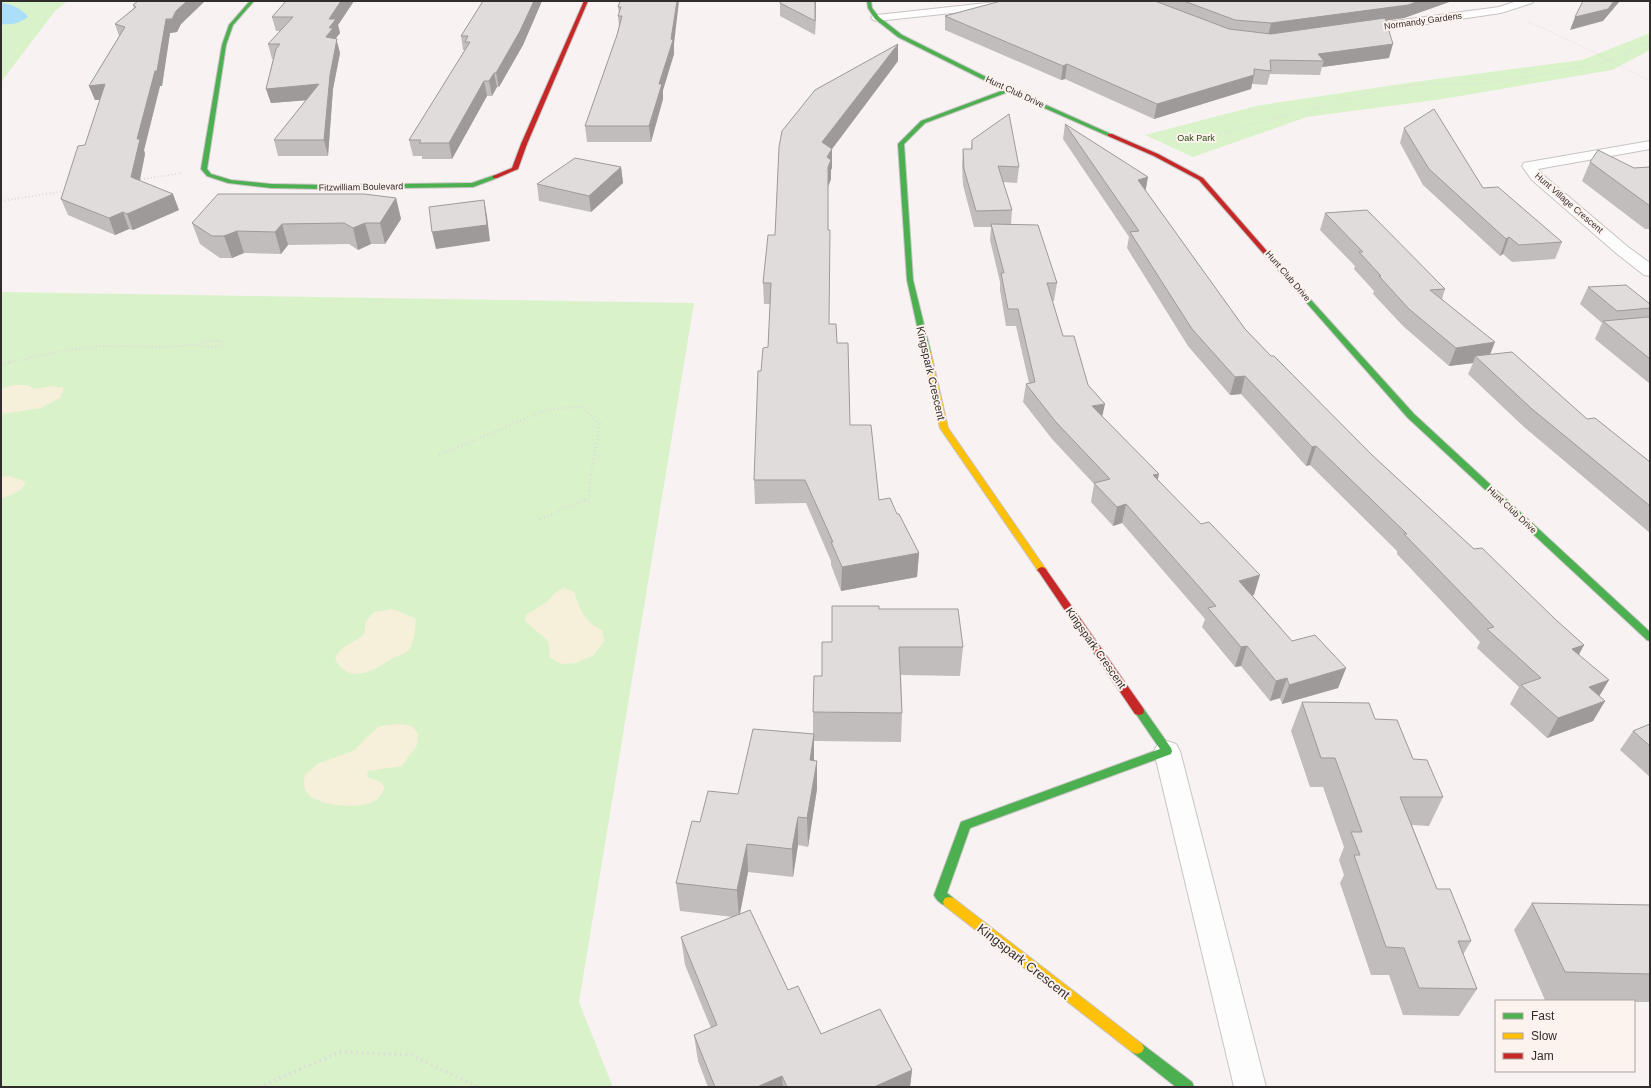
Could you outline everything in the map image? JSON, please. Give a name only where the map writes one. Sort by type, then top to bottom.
[{"type":"street","points":[[204,169],[224,45],[231,25],[252,1]]},
{"type":"street","name":"Fitzwilliam Boulevard","points":[[204,169],[209,175],[230,182],[271,186],[325,187],[473,185],[515,169],[524,144],[586,1]]},
{"type":"street","name":"Hunt Club Drive","points":[[869,1],[870,8],[877,18],[900,36],[1008,90],[1156,155],[1201,179],[1411,416],[1650,638]]},
{"type":"street","points":[[877,18],[1037,1]]},
{"type":"street","name":"Normandy Gardens","points":[[1344,32],[1502,10],[1528,1]]},
{"type":"street","name":"Kingspark Crescent","points":[[1008,90],[923,122],[901,144],[910,280],[942,421],[944,428],[1168,751],[1250,1087]]},
{"type":"street","name":"Hunt Village Crescent","points":[[1650,145],[1529,166],[1537,178],[1622,250],[1650,271]]},
{"type":"street","name":"Kingspark Crescent","points":[[1168,751],[965,825],[940,895],[1187,1087]]},
{"type":"path","points":[[1502,10],[1596,53],[1650,81]]},
{"type":"path","points":[[1156,155],[1254,124],[1382,90],[1419,84],[1478,84],[1526,77],[1609,60],[1628,54],[1634,47],[1650,41]]},
{"type":"path","points":[[136,180],[204,169]]},
{"type":"path","points":[[1,201],[66,191]]},
{"type":"path","points":[[1,366],[10,362],[42,354],[104,346],[118,345],[165,347],[197,345],[208,348],[216,348],[223,345],[222,341],[214,340],[206,341],[197,345]]},
{"type":"path","points":[[1,362],[10,362]]},
{"type":"path","points":[[439,455],[549,409],[581,407],[600,424],[590,481],[589,498],[538,520]]},
{"type":"path","points":[[259,1087],[340,1052],[412,1055],[478,1087]]},
{"type":"green space","points":[[1,1],[68,1],[55,11],[1,82]]},
{"type":"green space","name":"Oak Park","points":[[1650,33],[1650,50],[1612,70],[1443,99],[1307,117],[1193,157],[1145,135],[1256,106],[1414,82],[1582,60]]},
{"type":"green space","points":[[1,292],[694,303],[579,1002],[613,1087],[1,1087]]},
{"type":"sand","points":[[13,385],[28,385],[34,389],[51,386],[64,388],[60,398],[41,408],[1,414],[1,389]]},
{"type":"sand","points":[[9,476],[26,482],[19,491],[1,499],[1,477]]},
{"type":"sand","points":[[564,588],[574,592],[578,604],[587,619],[602,630],[604,641],[594,655],[576,663],[561,664],[550,658],[548,641],[525,621],[526,615],[547,602],[555,593]]},
{"type":"sand","points":[[393,609],[416,619],[413,641],[407,652],[370,671],[363,673],[356,674],[348,672],[342,668],[335,660],[340,651],[364,634],[366,621],[374,612]]},
{"type":"sand","points":[[398,724],[412,726],[418,734],[417,745],[402,766],[368,771],[367,777],[379,781],[385,787],[378,799],[369,803],[350,806],[328,804],[319,801],[306,791],[304,785],[305,775],[317,764],[355,750],[380,726]]},
{"type":"water","points":[[1,3],[16,7],[28,17],[15,24],[1,24]]},
{"type":"building","points":[[138,1],[187,1],[176,11],[172,19],[166,19],[157,71],[155,71],[137,139],[140,139],[131,177],[173,194],[127,214],[123,212],[109,218],[61,199],[78,146],[85,145],[105,84],[89,86],[125,27],[115,24],[136,7],[133,5]]},
{"type":"building","points":[[286,1],[341,1],[329,19],[336,19],[329,28],[333,28],[326,37],[337,39],[330,75],[324,140],[274,140],[319,84],[266,89],[276,49],[280,44],[268,44],[293,17],[272,17]]},
{"type":"building","points":[[483,1],[534,1],[520,31],[496,73],[494,73],[489,81],[484,81],[449,143],[419,143],[421,140],[409,140],[470,42],[465,42],[468,36],[461,36]]},
{"type":"building","points":[[620,1],[677,1],[671,39],[673,40],[659,84],[662,84],[649,126],[585,126],[617,35],[622,16],[618,16],[621,7],[618,7]]},
{"type":"building","points":[[780,1],[815,1],[815,21],[780,3]]},
{"type":"building","points":[[1001,1],[1155,1],[1229,29],[1271,34],[1385,18],[1393,44],[1318,54],[1324,61],[1270,60],[1271,71],[1254,69],[1254,75],[1157,104],[1067,64],[1063,66],[945,16]]},
{"type":"building","points":[[1184,1],[1419,1],[1408,5],[1271,23],[1235,20]]},
{"type":"building","points":[[1583,1],[1614,1],[1608,9],[1575,17]]},
{"type":"building","points":[[898,44],[822,142],[832,149],[827,157],[831,160],[828,167],[828,230],[830,230],[829,324],[836,324],[837,343],[848,343],[850,425],[871,425],[879,500],[890,498],[897,514],[899,514],[919,553],[842,567],[831,542],[833,542],[805,480],[754,480],[758,371],[761,371],[763,348],[768,347],[771,283],[763,283],[768,235],[775,235],[779,147],[782,131],[815,90]]},
{"type":"building","points":[[1434,109],[1483,188],[1498,187],[1562,242],[1519,245],[1509,237],[1506,239],[1429,169],[1404,128]]},
{"type":"building","points":[[1009,114],[1019,167],[998,166],[1012,210],[976,211],[964,169],[963,149],[972,149],[972,140]]},
{"type":"building","points":[[1065,124],[1148,177],[1138,180],[1245,329],[1271,356],[1274,356],[1372,455],[1474,549],[1482,548],[1584,645],[1572,649],[1609,680],[1589,687],[1605,701],[1558,718],[1521,685],[1541,678],[1487,629],[1494,627],[1404,534],[1407,534],[1316,446],[1312,447],[1245,376],[1235,377],[1192,329],[1130,232],[1139,231]]},
{"type":"building","points":[[1598,150],[1634,168],[1650,167],[1650,206],[1590,162]]},
{"type":"building","points":[[575,158],[621,167],[589,196],[537,184]]},
{"type":"building","points":[[218,194],[364,194],[396,198],[380,223],[365,223],[353,228],[344,223],[282,224],[275,232],[237,231],[224,236],[212,236],[192,223]]},
{"type":"building","points":[[484,200],[487,225],[432,232],[429,207]]},
{"type":"building","points":[[1367,210],[1445,289],[1430,290],[1495,342],[1456,348],[1409,309],[1359,252],[1363,252],[1325,213]]},
{"type":"building","points":[[991,224],[1038,225],[1057,283],[1047,283],[1063,336],[1074,336],[1088,385],[1105,404],[1092,406],[1159,474],[1153,475],[1201,524],[1209,522],[1260,575],[1239,581],[1292,641],[1315,635],[1346,668],[1289,685],[1287,678],[1276,681],[1247,646],[1241,647],[1208,608],[1216,606],[1126,504],[1117,507],[1094,483],[1110,479],[1055,421],[1026,384],[1035,382],[1018,309],[1008,309],[1001,273],[1004,273]]},
{"type":"building","points":[[1626,285],[1650,304],[1650,308],[1617,311],[1588,287]]},
{"type":"building","points":[[1650,318],[1650,359],[1603,321]]},
{"type":"building","points":[[1512,352],[1587,419],[1595,418],[1650,462],[1650,506],[1532,409],[1475,356]]},
{"type":"building","points":[[832,606],[879,606],[879,609],[958,609],[963,647],[899,647],[902,713],[813,712],[814,676],[822,676],[822,642],[832,642]]},
{"type":"building","points":[[1302,702],[1369,703],[1375,719],[1397,720],[1413,759],[1427,760],[1443,797],[1400,797],[1437,889],[1450,889],[1471,941],[1458,941],[1477,989],[1419,988],[1404,948],[1386,947],[1354,855],[1360,855],[1351,832],[1362,832],[1335,758],[1321,758]]},
{"type":"building","points":[[1650,724],[1650,746],[1633,731]]},
{"type":"building","points":[[753,729],[814,734],[810,760],[817,761],[807,818],[798,817],[792,849],[747,844],[737,890],[676,883],[692,821],[700,822],[708,791],[738,794]]},
{"type":"building","points":[[1532,903],[1650,905],[1650,974],[1565,972]]},
{"type":"building","points":[[750,910],[788,990],[798,986],[821,1034],[880,1009],[912,1070],[874,1087],[787,1087],[782,1076],[757,1087],[715,1087],[694,1035],[717,1025],[681,937]]},
{"type":"traffic: fast","points":[[252,1],[231,25],[224,45],[204,169],[209,175],[230,182],[271,186],[325,187],[473,185],[495,177]]},
{"type":"traffic: fast","points":[[869,1],[870,8],[877,18],[900,36],[1008,90],[1110,135]]},
{"type":"traffic: fast","points":[[927,353],[910,280],[901,144],[923,122],[1008,90]]},
{"type":"traffic: fast","points":[[1271,259],[1411,416],[1650,638]]},
{"type":"traffic: fast","points":[[949,902],[940,895],[965,825],[1167,751],[1139,711]]},
{"type":"traffic: fast","points":[[1137,1048],[1187,1087]]},
{"type":"traffic: slow","points":[[927,353],[944,428],[1042,570]]},
{"type":"traffic: slow","points":[[949,902],[1137,1048]]},
{"type":"traffic: jam","points":[[495,177],[515,169],[524,144],[586,1]]},
{"type":"traffic: jam","points":[[1110,135],[1156,155],[1201,179],[1271,259]]},
{"type":"traffic: jam","points":[[1042,570],[1139,711]]}]
